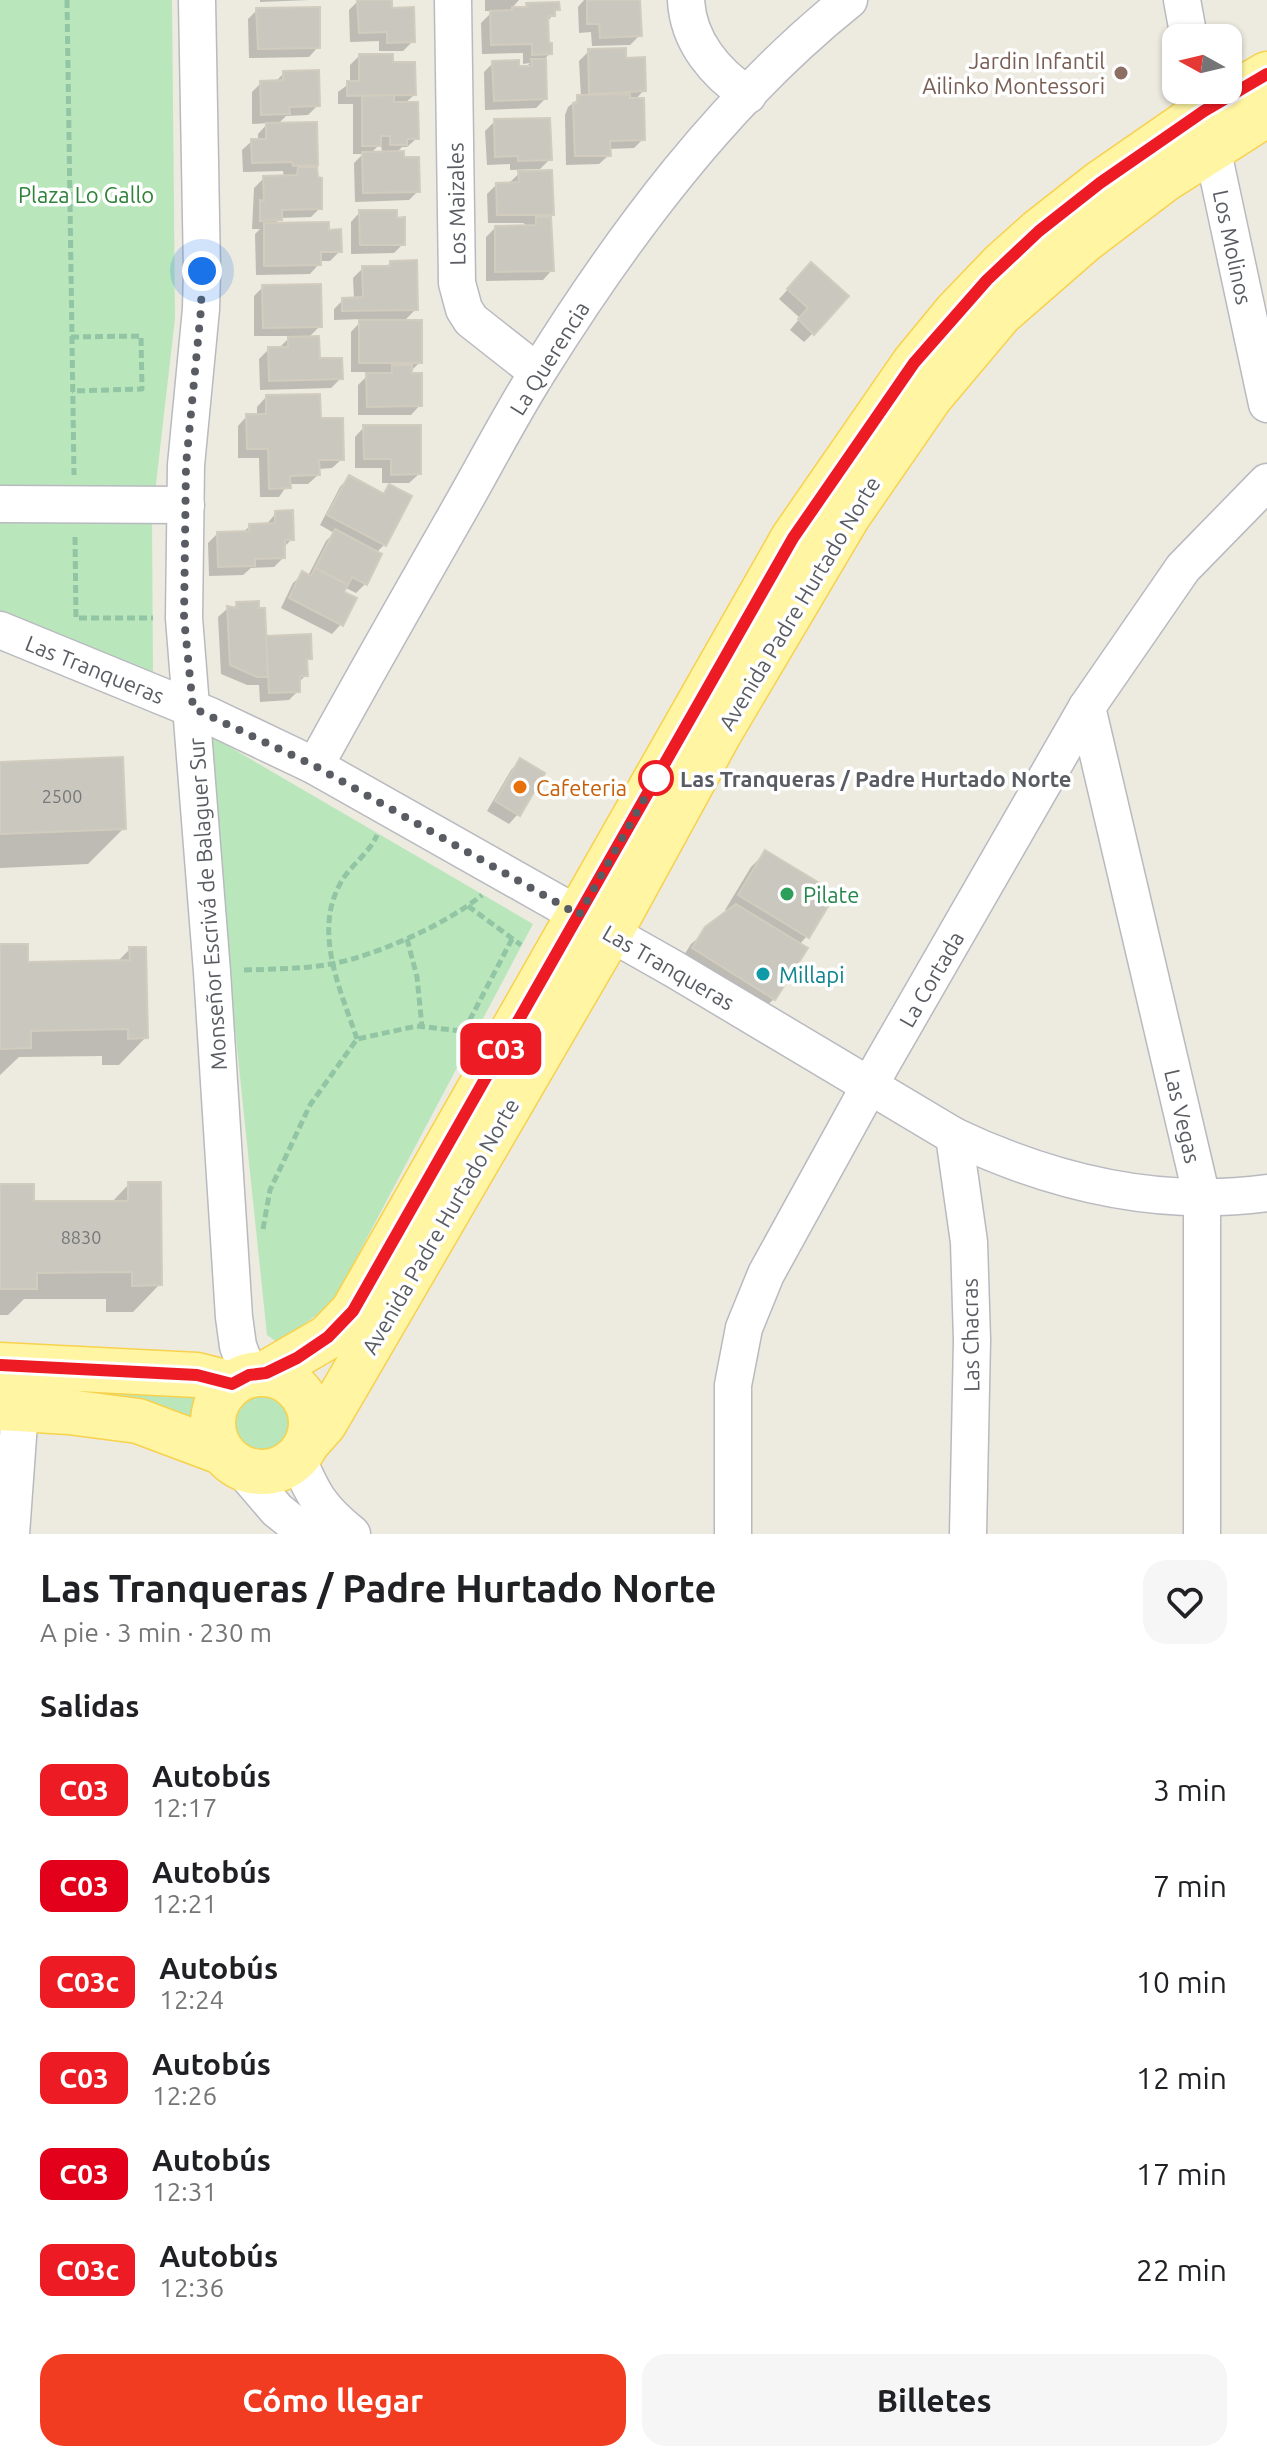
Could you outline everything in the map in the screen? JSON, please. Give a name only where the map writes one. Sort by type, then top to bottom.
[{"type":"main road","name":"Avenida Padre Hurtado Norte","points":[[302,1450],[324,1424],[351,1378],[594,924],[793,538],[914,363],[956,312],[1011,255],[1100,183],[1267,74]]},
{"type":"main road","name":"Avenida Padre Hurtado Norte","points":[[1205,116],[1267,114]]},
{"type":"main road","name":"Avenida Padre Hurtado Norte","points":[[249,1377],[328,1337],[353,1311],[507,1038],[594,924]]},
{"type":"main road","points":[[0,1365],[281,1377],[294,1385],[304,1398],[310,1412],[311,1428],[302,1450],[281,1469],[261,1473],[138,1421],[10,1408]]},
{"type":"main road","points":[[231,1460],[214,1438],[214,1408],[221,1395],[249,1377]]},
{"type":"street","name":"Monseñor Escrivá de Balaguer Sur","points":[[197,0],[201,284],[186,465],[184,618],[212,972],[234,1317],[238,1346],[249,1377]]},
{"type":"street","name":"Los Maizales","points":[[453,0],[459,296],[471,320],[537,372]]},
{"type":"street","points":[[686,0],[687,14],[700,47],[721,74],[748,95]]},
{"type":"street","name":"La Querencia","points":[[315,766],[537,372],[610,261],[694,153],[820,23],[849,0]]},
{"type":"street","points":[[1182,0],[1186,24]]},
{"type":"street","name":"Los Molinos","points":[[1205,116],[1267,404]]},
{"type":"street","name":"La Cortada","points":[[733,1534],[733,1385],[744,1328],[766,1274],[1087,707],[1183,568],[1267,482]]},
{"type":"street","points":[[0,504],[186,505]]},
{"type":"street","name":"Las Tranqueras","points":[[0,630],[193,708],[315,766],[594,924],[954,1136],[1030,1169],[1069,1181],[1140,1194],[1202,1198],[1267,1193]]},
{"type":"street","name":"Las Vegas","points":[[1087,707],[1202,1198],[1202,1534]]},
{"type":"street","name":"Las Chacras","points":[[954,1136],[969,1242],[972,1340],[968,1534]]},
{"type":"street","points":[[10,1408],[11,1534]]},
{"type":"street","points":[[302,1450],[316,1500],[352,1534]]},
{"type":"street","points":[[231,1460],[277,1510],[307,1534]]},
{"type":"path","points":[[67,0],[76,618],[184,618]]},
{"type":"path","points":[[71,337],[141,336],[142,389],[72,391]]},
{"type":"path","points":[[357,1039],[332,964],[328,921],[340,884],[373,844],[388,807]]},
{"type":"path","points":[[212,972],[332,964],[407,939],[468,906],[508,875]]},
{"type":"path","points":[[468,906],[531,953]]},
{"type":"path","points":[[407,939],[417,977],[422,1027]]},
{"type":"path","points":[[464,1031],[512,939]]},
{"type":"path","points":[[260,1243],[270,1190],[310,1105],[357,1039],[422,1027],[507,1038]]},
{"type":"green space","name":"Plaza Lo Gallo","points":[[0,0],[172,0],[175,318],[152,519],[153,675],[0,613]]},
{"type":"green space","points":[[204,732],[533,924],[332,1304],[278,1343],[267,1335]]},
{"type":"green space","points":[[88,1387],[201,1394],[194,1421],[0,1391]]},
{"type":"green space","points":[[257,1393],[269,1393],[285,1402],[292,1412],[292,1436],[285,1446],[269,1455],[257,1455],[237,1441],[232,1430],[232,1418],[246,1398]]},
{"type":"building","points":[[357,0],[392,0],[392,8],[414,7],[415,42],[387,43],[387,32],[359,33]]},
{"type":"building","points":[[587,0],[640,0],[642,36],[600,38],[599,24],[587,24]]},
{"type":"building","points":[[559,2],[560,10],[555,10],[555,16],[548,16],[552,54],[532,55],[532,44],[491,45],[490,11],[527,7],[526,3]]},
{"type":"building","points":[[320,7],[320,48],[258,49],[256,8]]},
{"type":"building","points":[[626,48],[626,58],[645,57],[646,91],[589,94],[588,49]]},
{"type":"building","points":[[359,54],[393,54],[393,62],[415,62],[416,95],[347,96],[347,81],[359,81]]},
{"type":"building","points":[[531,59],[546,59],[547,99],[494,101],[492,61],[519,60],[519,66],[532,66]]},
{"type":"building","points":[[319,70],[320,106],[289,107],[290,114],[261,115],[260,81],[283,80],[283,71]]},
{"type":"building","points":[[630,94],[630,98],[644,98],[645,140],[610,141],[611,156],[575,156],[573,103],[577,103],[577,95]]},
{"type":"building","points":[[394,95],[394,102],[418,102],[419,139],[407,139],[407,145],[390,145],[390,136],[381,136],[381,146],[362,146],[362,96]]},
{"type":"building","points":[[550,118],[552,160],[518,161],[518,156],[495,157],[494,119]]},
{"type":"building","points":[[317,122],[318,165],[252,163],[251,139],[266,139],[266,123]]},
{"type":"building","points":[[404,151],[404,157],[419,157],[420,192],[363,193],[362,152]]},
{"type":"building","points":[[298,167],[317,167],[318,177],[322,178],[322,209],[282,210],[282,220],[260,221],[260,200],[264,201],[263,176],[297,175]]},
{"type":"building","points":[[552,170],[554,215],[497,215],[496,183],[519,182],[518,171]]},
{"type":"building","points":[[359,210],[397,210],[397,218],[405,217],[405,245],[360,245]]},
{"type":"building","points":[[536,217],[551,217],[554,271],[495,272],[495,226],[536,225]]},
{"type":"building","points":[[329,222],[329,230],[341,229],[342,252],[321,252],[321,265],[264,266],[264,223]]},
{"type":"building","points":[[417,260],[418,310],[342,311],[342,298],[363,297],[362,266],[390,266],[390,261]]},
{"type":"building","points":[[811,262],[849,296],[814,335],[798,319],[808,308],[787,289]]},
{"type":"building","points":[[321,284],[322,327],[263,328],[262,285]]},
{"type":"building","points":[[359,320],[422,320],[422,363],[359,363]]},
{"type":"building","points":[[319,336],[320,358],[342,358],[343,379],[269,381],[268,347],[288,347],[288,337]]},
{"type":"building","points":[[392,365],[412,365],[412,373],[422,373],[422,406],[367,407],[366,373],[392,373]]},
{"type":"building","points":[[320,394],[321,418],[343,418],[344,460],[319,460],[320,475],[290,476],[291,488],[269,489],[268,449],[247,449],[246,414],[266,414],[266,395]]},
{"type":"building","points":[[363,425],[421,425],[421,474],[391,475],[391,459],[364,459]]},
{"type":"building","points":[[349,475],[384,494],[389,484],[412,496],[386,546],[327,515]]},
{"type":"building","points":[[293,510],[294,540],[285,540],[285,558],[255,559],[255,566],[218,567],[217,532],[249,531],[249,524],[275,523],[275,511]]},
{"type":"building","points":[[335,529],[382,554],[367,585],[352,577],[348,585],[315,568]]},
{"type":"building","points":[[315,568],[348,585],[344,592],[357,598],[343,626],[289,598],[302,571],[311,576]]},
{"type":"building","points":[[259,601],[259,608],[265,608],[268,677],[257,677],[230,665],[227,606],[237,608],[236,602]]},
{"type":"building","points":[[311,634],[312,659],[307,659],[308,676],[300,676],[300,692],[269,693],[266,636]]},
{"type":"building","points":[[123,757],[126,829],[0,834],[0,762]]},
{"type":"building","name":"Cafeteria","points":[[520,758],[545,773],[520,816],[495,801]]},
{"type":"building","name":"Pilate","points":[[765,850],[836,893],[809,938],[738,895]]},
{"type":"building","name":"Millapi","points":[[736,904],[808,948],[775,1000],[692,948],[705,927]]},
{"type":"building","points":[[0,944],[28,944],[28,962],[130,960],[129,947],[146,947],[148,1038],[128,1039],[128,1029],[31,1031],[31,1048],[0,1049]]},
{"type":"building","points":[[128,1182],[161,1182],[162,1285],[132,1286],[132,1272],[37,1273],[37,1289],[0,1289],[0,1184],[34,1184],[34,1201],[128,1201]]},
{"type":"bus line","name":"C03","points":[[0,1365],[197,1375],[232,1384],[239,1378],[266,1373],[297,1358],[328,1337],[353,1311],[793,538],[914,363],[956,312],[1039,231],[1100,183],[1204,111],[1267,74]]},
{"type":"place","name":"Jardin Infantil Ailinko Montessori","points":[[1121,73]]},
{"type":"place","name":"Las Tranqueras / Padre Hurtado Norte","points":[[656,778]]},
{"type":"place","name":"Cafeteria","points":[[520,787]]},
{"type":"place","name":"Pilate","points":[[787,894]]},
{"type":"place","name":"Millapi","points":[[763,974]]},
{"type":"route","points":[[202,271],[186,465],[184,618],[193,708],[315,766],[579,915],[656,778]]}]
